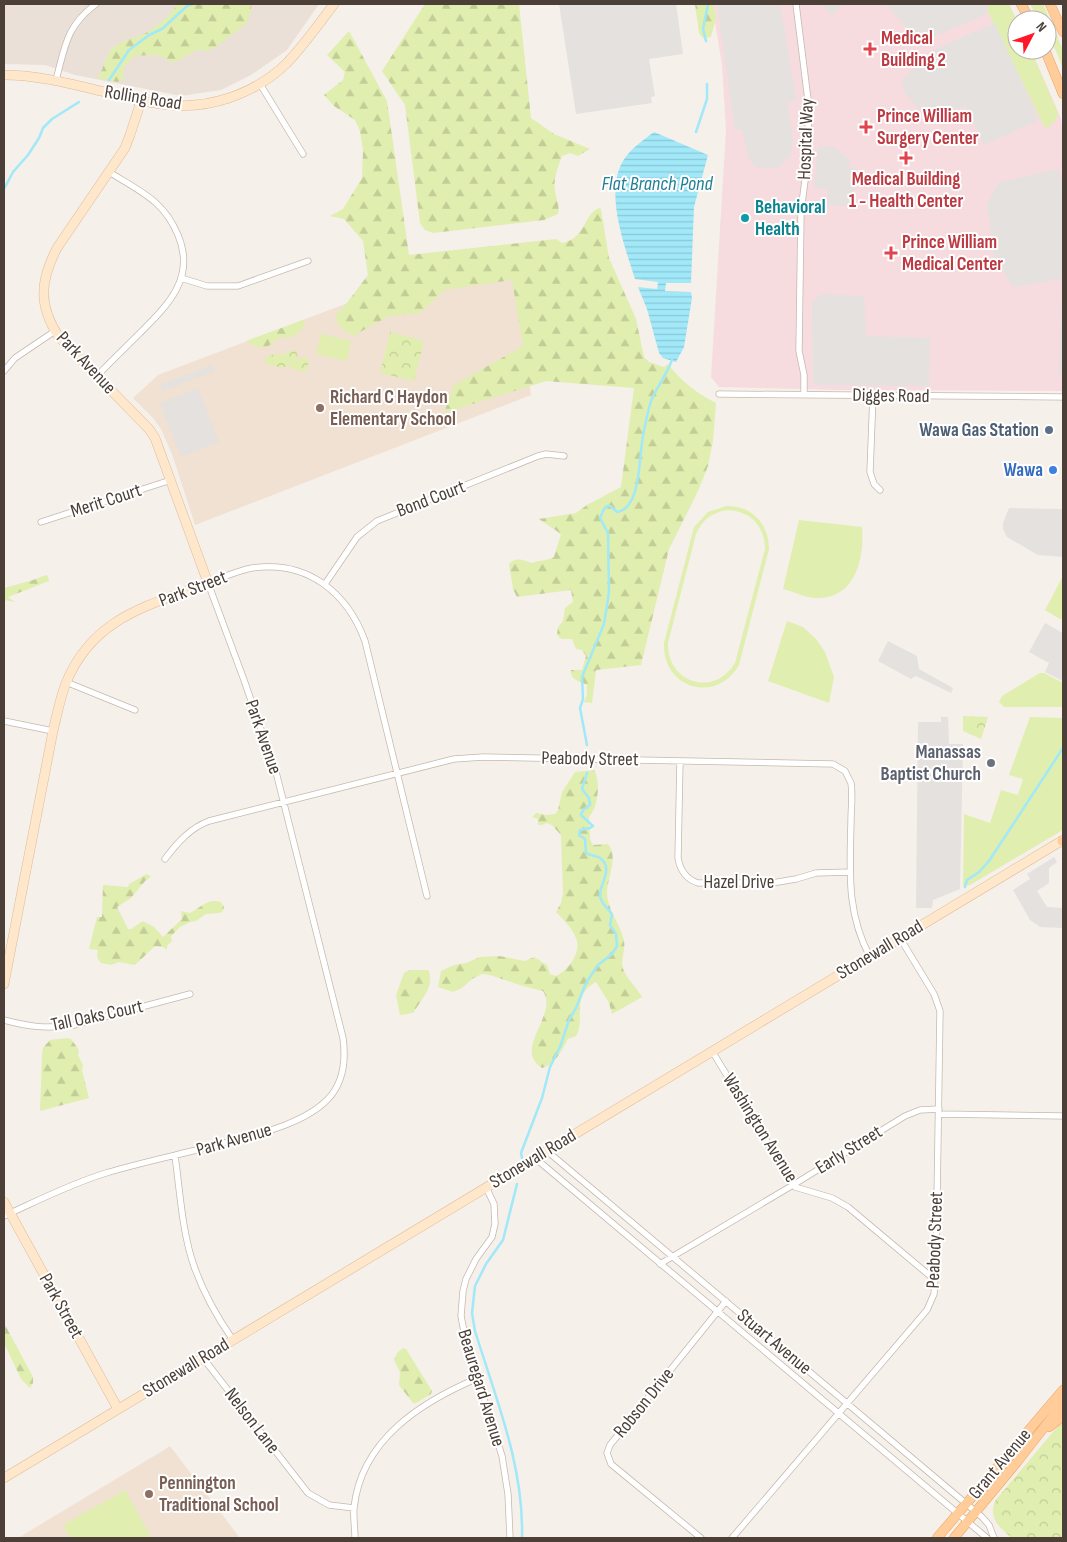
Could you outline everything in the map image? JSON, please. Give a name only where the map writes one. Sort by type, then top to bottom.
[{"type":"main road","points":[[1050,4],[1063,32]]},
{"type":"main road","points":[[1049,60],[1063,94]]},
{"type":"main road","name":"Grant Avenue","points":[[937,1538],[1062,1390]]},
{"type":"main road","name":"Grant Avenue","points":[[954,1538],[1063,1403]]},
{"type":"main road","points":[[1038,1434],[1063,1416]]},
{"type":"street","points":[[56,80],[72,28],[81,16],[96,4]]},
{"type":"street","name":"Rolling Road","points":[[4,75],[32,76],[56,80],[141,101],[178,106],[206,104],[240,94],[273,75],[298,51],[334,4]]},
{"type":"street","name":"Hospital Way","points":[[796,4],[809,108],[806,173],[800,212],[799,351],[804,374],[804,394]]},
{"type":"street","points":[[260,84],[303,154]]},
{"type":"street","name":"Park Avenue","points":[[7,1215],[52,1194],[104,1174],[282,1126],[320,1106],[334,1091],[342,1075],[345,1051],[277,776],[160,448],[149,428],[55,331],[44,303],[43,286],[45,275],[57,248],[128,142],[141,101]]},
{"type":"street","points":[[97,376],[172,299],[181,278],[184,261],[180,240],[169,218],[147,196],[109,172]]},
{"type":"street","points":[[181,278],[206,286],[238,286],[308,261]]},
{"type":"street","points":[[4,371],[15,358],[55,331]]},
{"type":"street","name":"Digges Road","points":[[719,394],[1063,397]]},
{"type":"street","points":[[873,395],[870,472],[874,484],[880,490]]},
{"type":"street","name":"Bond Court","points":[[325,584],[357,537],[377,521],[538,456],[546,454],[564,456]]},
{"type":"street","name":"Merit Court","points":[[41,522],[171,480]]},
{"type":"street","name":"Park Street","points":[[4,984],[53,731],[66,682],[83,651],[107,627],[131,612],[239,571],[266,567],[296,571],[325,584],[350,610],[361,631],[427,896]]},
{"type":"street","points":[[66,682],[135,710]]},
{"type":"street","points":[[4,721],[53,731]]},
{"type":"street","name":"Peabody Street","points":[[165,859],[184,837],[201,824],[439,762],[467,758],[833,764],[849,776],[852,788],[850,872],[852,904],[855,920],[870,957]]},
{"type":"street","name":"Hazel Drive","points":[[680,761],[678,858],[683,873],[692,880],[698,883],[772,883],[816,873],[850,872]]},
{"type":"street","name":"Stonewall Road","points":[[4,1478],[1063,841]]},
{"type":"street","name":"Peabody Street","points":[[732,1538],[927,1310],[934,1294],[940,1011],[938,1002],[900,938]]},
{"type":"street","name":"Tall Oaks Court","points":[[4,1020],[31,1027],[76,1025],[190,994]]},
{"type":"street","name":"Washington Avenue","points":[[712,1051],[793,1185],[798,1189],[832,1198],[848,1208],[935,1280]]},
{"type":"street","name":"Early Street","points":[[660,1264],[905,1116],[920,1110],[1063,1116]]},
{"type":"street","name":"Stuart Avenue","points":[[547,1151],[966,1503],[987,1522],[994,1538]]},
{"type":"street","points":[[175,1156],[193,1264],[212,1308],[233,1340]]},
{"type":"street","name":"Stuart Avenue","points":[[536,1158],[987,1538]]},
{"type":"street","name":"Beauregard Avenue","points":[[486,1187],[494,1204],[495,1224],[492,1238],[470,1269],[463,1290],[461,1306],[462,1330],[497,1438],[504,1466],[508,1494],[510,1538]]},
{"type":"street","name":"Park Street","points":[[4,1202],[7,1215],[118,1409]]},
{"type":"street","name":"Robson Drive","points":[[701,1538],[611,1464],[607,1454],[610,1445],[726,1301]]},
{"type":"street","name":"Nelson Lane","points":[[203,1358],[308,1493],[329,1505],[354,1508]]},
{"type":"street","points":[[355,1538],[354,1508],[364,1472],[384,1438],[429,1403],[478,1378]]},
{"type":"shaded area","points":[[4,4],[319,4],[287,50],[251,75],[221,90],[181,96],[75,75],[45,65],[4,64]]},
{"type":"shaded area","points":[[559,4],[676,4],[683,54],[649,59],[655,96],[651,97],[652,103],[576,114]]},
{"type":"shaded area","name":"Prince William Medical Center","points":[[712,4],[1009,4],[1012,10],[1007,10],[1007,60],[1035,60],[1060,116],[1063,129],[1063,391],[837,390],[719,387],[711,377],[726,130],[722,65]]},
{"type":"shaded area","points":[[717,4],[780,4],[796,101],[787,102],[793,140],[791,153],[782,165],[776,168],[759,168],[752,164],[748,156],[742,129],[735,130]]},
{"type":"shaded area","points":[[821,4],[843,4],[832,15]]},
{"type":"shaded area","points":[[885,4],[990,4],[985,15],[920,42]]},
{"type":"shaded area","points":[[995,23],[1007,49],[1007,60],[1012,60],[1039,120],[984,145],[966,106],[955,110],[919,109],[905,93],[902,80],[929,52]]},
{"type":"shaded area","points":[[825,146],[836,148],[849,160],[850,168],[856,168],[854,206],[827,205],[828,189],[814,187],[818,148]]},
{"type":"shaded area","points":[[1059,169],[1063,194],[1063,279],[1013,287],[1003,270],[996,270],[987,204],[999,182]]},
{"type":"shaded area","name":"Richard C Haydon Elementary School","points":[[515,274],[531,395],[195,525],[172,454],[161,429],[133,398],[158,375],[390,287]]},
{"type":"shaded area","points":[[820,294],[864,296],[866,336],[930,338],[929,386],[816,385],[813,382],[812,303]]},
{"type":"shaded area","points":[[1061,301],[1063,301],[1063,374],[1059,374]]},
{"type":"shaded area","points":[[212,365],[215,371],[163,391],[160,385]]},
{"type":"shaded area","points":[[198,388],[219,442],[181,457],[160,403]]},
{"type":"shaded area","points":[[1009,508],[1063,509],[1063,557],[1038,555],[1007,537],[1003,529],[1003,523]]},
{"type":"shaded area","points":[[1045,623],[1061,632],[1063,631],[1063,681],[1045,672],[1049,663],[1029,652]]},
{"type":"shaded area","points":[[888,641],[917,656],[919,669],[953,688],[951,693],[916,676],[911,679],[878,661]]},
{"type":"shaded area","points":[[941,717],[948,717],[949,744],[963,744],[960,889],[933,900],[932,908],[916,908],[918,722],[941,722]]},
{"type":"shaded area","points":[[1054,857],[1057,862],[1049,868],[1049,883],[1037,891],[1047,907],[1063,908],[1063,928],[1040,927],[1030,920],[1013,890],[1030,879],[1027,874]]},
{"type":"shaded area","name":"Pennington Traditional School","points":[[170,1446],[240,1538],[18,1538],[164,1450]]},
{"type":"green space","points":[[176,4],[252,4],[247,23],[213,49],[197,50],[177,61],[171,62],[157,55],[135,55],[123,68],[124,77],[122,80],[118,82],[97,78],[108,54],[114,47],[151,29],[167,17]]},
{"type":"green space","points":[[425,4],[519,4],[531,118],[554,134],[590,149],[578,156],[570,153],[562,156],[555,182],[559,208],[558,214],[544,220],[433,233],[425,230],[420,223],[405,105],[382,71]]},
{"type":"green space","points":[[695,4],[714,4],[716,18],[711,37],[703,38],[699,33]]},
{"type":"green space","points":[[990,4],[1009,4],[1012,10],[1007,10],[1007,51],[987,10]]},
{"type":"green space","points":[[1030,4],[1043,4],[1046,10],[1033,10]]},
{"type":"green space","points":[[349,31],[387,101],[409,255],[556,239],[562,243],[576,237],[590,215],[599,208],[601,209],[609,258],[636,319],[644,357],[649,362],[664,367],[668,364],[690,386],[716,403],[713,441],[708,466],[698,491],[669,549],[641,665],[596,670],[592,703],[584,702],[587,695],[587,685],[576,680],[571,673],[571,670],[582,670],[586,656],[582,650],[576,649],[572,639],[561,639],[557,635],[558,627],[563,621],[565,608],[573,602],[571,590],[517,597],[513,589],[509,564],[515,560],[532,563],[554,557],[561,534],[539,519],[576,513],[621,487],[634,388],[546,381],[444,413],[454,385],[523,346],[512,280],[444,290],[420,313],[389,316],[353,336],[346,332],[337,322],[336,314],[343,308],[368,275],[363,241],[344,219],[330,216],[343,209],[362,178],[363,150],[360,131],[355,120],[334,106],[324,95],[343,80],[345,72],[327,55]]},
{"type":"green space","points":[[1057,36],[1063,50],[1063,70],[1057,53]]},
{"type":"green space","points":[[1012,60],[1035,60],[1058,113],[1054,122],[1045,128]]},
{"type":"green space","points":[[306,319],[302,329],[293,337],[278,338],[267,347],[255,346],[246,341]]},
{"type":"green space","points":[[390,332],[424,341],[414,381],[380,373]]},
{"type":"green space","points":[[321,334],[351,341],[347,361],[316,354]]},
{"type":"green space","points":[[295,350],[298,359],[283,368],[265,364],[266,358],[269,355],[285,354]]},
{"type":"green space","points":[[305,356],[309,361],[306,372],[289,368],[290,365]]},
{"type":"green space","points":[[727,506],[744,509],[751,513],[762,524],[766,532],[769,549],[739,665],[729,677],[717,685],[705,687],[692,686],[681,680],[672,671],[666,659],[664,643],[694,527],[708,512]],"holes":[[[722,511],[736,511],[755,521],[762,533],[765,549],[735,663],[726,674],[716,680],[704,683],[693,681],[683,676],[675,668],[670,657],[668,643],[698,529],[712,515]]]},
{"type":"green space","points":[[799,520],[862,527],[861,554],[858,567],[846,588],[836,594],[823,598],[808,597],[783,589]]},
{"type":"green space","points":[[46,575],[49,581],[8,597],[15,602],[4,600],[4,588]]},
{"type":"green space","points":[[1063,576],[1063,618],[1060,619],[1045,610]]},
{"type":"green space","points":[[787,621],[803,627],[816,639],[825,652],[834,677],[829,703],[768,681]]},
{"type":"green space","points":[[1040,673],[1044,673],[1063,683],[1063,707],[1004,707],[999,702],[1002,696]]},
{"type":"green space","points":[[963,716],[988,717],[981,739],[963,731]]},
{"type":"green space","points":[[1030,717],[1063,718],[1063,830],[970,885],[963,886],[964,814],[990,823],[1001,790],[1018,795],[1023,779],[1009,775]]},
{"type":"green space","points":[[594,770],[598,794],[595,807],[589,817],[590,839],[593,845],[608,844],[611,849],[613,861],[607,887],[608,899],[624,941],[622,960],[624,971],[642,997],[612,1014],[609,1003],[596,982],[583,994],[579,1029],[576,1036],[568,1039],[561,1052],[551,1064],[542,1068],[534,1060],[532,1051],[533,1042],[545,1010],[546,1000],[543,991],[482,974],[453,992],[438,987],[441,971],[480,957],[499,956],[525,961],[534,957],[547,965],[550,974],[556,976],[572,962],[577,952],[576,937],[556,912],[563,894],[561,835],[552,825],[546,823],[538,825],[538,819],[532,817],[536,813],[555,814],[558,810],[562,792],[575,772]]},
{"type":"green space","points":[[147,874],[151,877],[146,880],[131,898],[117,907],[128,929],[143,921],[154,927],[163,937],[182,919],[181,911],[190,913],[208,902],[216,901],[221,902],[224,907],[223,911],[206,914],[196,921],[180,927],[171,936],[172,941],[167,946],[167,950],[163,947],[155,946],[135,965],[119,962],[111,965],[101,963],[97,957],[98,950],[89,949],[97,917],[102,917],[103,885],[128,887],[129,884]]},
{"type":"green space","points":[[410,970],[428,970],[430,976],[429,987],[413,1013],[400,1015],[396,995],[404,973]]},
{"type":"green space","points":[[71,1039],[79,1050],[78,1055],[83,1065],[82,1070],[89,1098],[40,1111],[43,1048],[50,1040]]},
{"type":"green space","points":[[4,1323],[33,1377],[33,1383],[30,1388],[21,1379],[4,1343]]},
{"type":"green space","points":[[403,1348],[406,1349],[432,1391],[431,1394],[416,1403],[413,1403],[399,1385],[400,1372],[394,1360],[397,1353]]},
{"type":"green space","points":[[1063,1423],[1063,1538],[1012,1538],[994,1518],[993,1507],[995,1501],[1058,1426]]},
{"type":"green space","points":[[125,1490],[151,1537],[70,1538],[63,1525]]},
{"type":"water","name":"Flat Branch Pond","points":[[654,132],[708,155],[694,207],[691,283],[666,283],[665,291],[691,292],[692,298],[684,347],[676,362],[663,358],[659,353],[647,309],[638,287],[657,289],[658,282],[635,279],[622,236],[616,204],[615,188],[623,161],[633,149]]},
{"type":"waterway","points":[[109,80],[129,50],[149,35],[162,29],[187,6],[192,4]]},
{"type":"waterway","points":[[706,41],[703,29],[708,4]]},
{"type":"waterway","points":[[696,132],[707,99],[707,84]]},
{"type":"waterway","points":[[4,189],[13,172],[28,155],[39,138],[43,128],[52,119],[79,102]]},
{"type":"waterway","points":[[587,745],[580,708],[583,699],[582,677],[604,624],[609,592],[608,533],[600,518],[607,506],[610,506],[617,512],[625,509],[634,494],[639,472],[643,434],[651,401],[672,360]]},
{"type":"waterway","points":[[965,887],[967,880],[979,872],[989,861],[1063,748]]},
{"type":"waterway","points":[[522,1158],[521,1153],[542,1098],[550,1067],[560,1047],[569,1020],[586,983],[598,965],[612,954],[617,946],[616,934],[610,925],[612,915],[600,898],[606,866],[600,858],[586,853],[585,839],[579,835],[580,830],[593,826],[581,815],[583,810],[590,805],[589,798],[582,789],[587,773]]},
{"type":"waterway","points":[[517,1184],[503,1240],[486,1264],[475,1286],[472,1313],[475,1331],[500,1407],[514,1459],[521,1511],[522,1538]]},
{"type":"place","name":"Medical Building 2","points":[[870,49]]},
{"type":"place","name":"Prince William Surgery Center","points":[[866,127]]},
{"type":"place","name":"Medical Building 1 - Health Center","points":[[906,158]]},
{"type":"place","name":"Behavioral Health","points":[[745,218]]},
{"type":"place","name":"Prince William Medical Center","points":[[891,253]]},
{"type":"place","name":"Richard C Haydon Elementary School","points":[[320,408]]},
{"type":"place","name":"Wawa Gas Station","points":[[1049,430]]},
{"type":"place","name":"Wawa","points":[[1053,470]]},
{"type":"place","name":"Manassas Baptist Church","points":[[991,763]]},
{"type":"place","name":"Pennington Traditional School","points":[[149,1494]]}]
